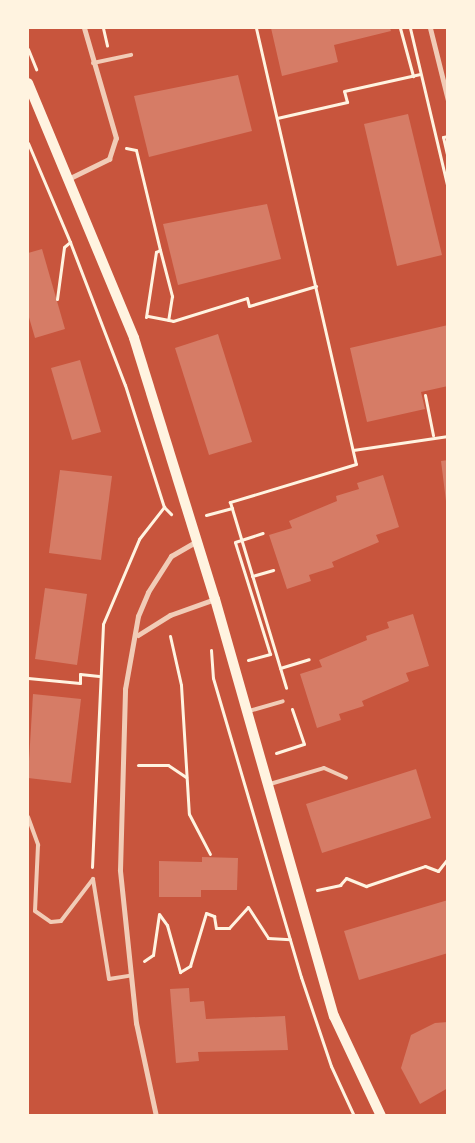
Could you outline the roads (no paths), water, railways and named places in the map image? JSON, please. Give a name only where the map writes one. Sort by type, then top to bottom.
[{"type":"main road","points":[[28,83],[134,338],[249,711],[304,916],[343,1038],[381,1116]]},
{"type":"street","points":[[68,178],[103,164],[115,147],[115,129],[92,63],[84,28]]},
{"type":"street","points":[[430,28],[448,100]]},
{"type":"street","points":[[156,1116],[129,976],[120,870],[125,689],[138,634],[138,616],[148,592],[182,546],[197,540]]},
{"type":"street","points":[[138,634],[170,615],[215,599]]},
{"type":"lane","points":[[92,63],[131,55]]},
{"type":"lane","points":[[249,711],[283,701]]},
{"type":"lane","points":[[270,784],[324,768],[346,778]]},
{"type":"lane","points":[[28,817],[38,845],[35,910],[43,919],[51,922],[68,917],[91,878],[109,979],[129,976]]}]
